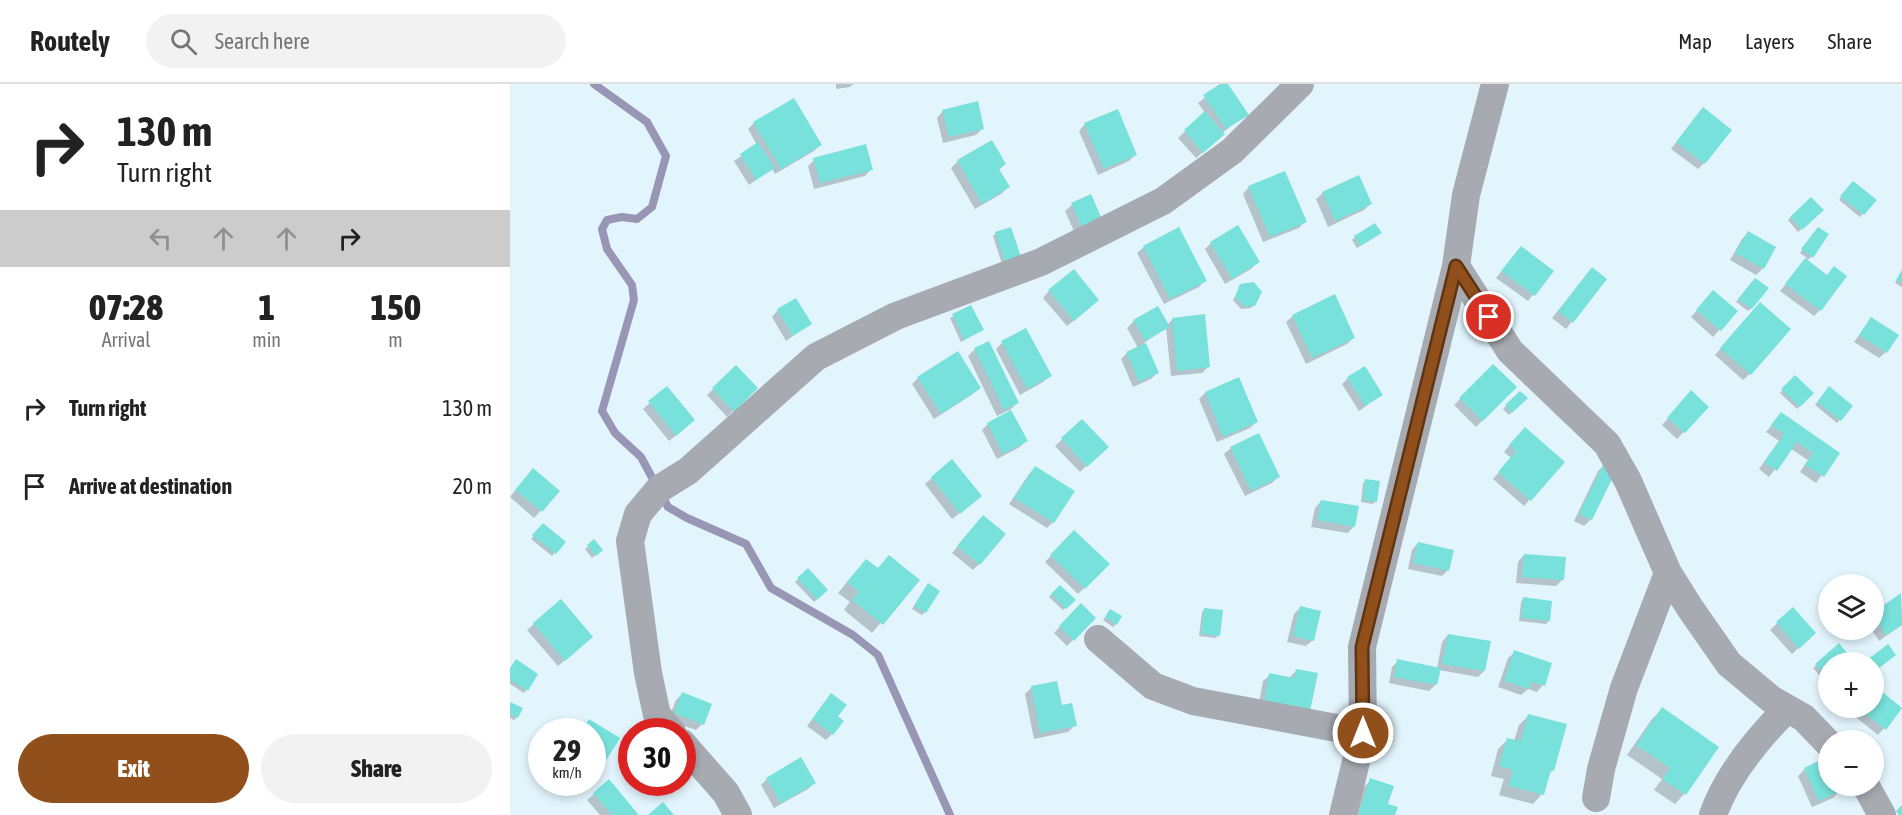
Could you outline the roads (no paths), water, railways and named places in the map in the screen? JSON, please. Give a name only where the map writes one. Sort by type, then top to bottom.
[{"type":"street","points":[[659,718],[648,673],[630,542],[638,514],[659,489],[688,471],[816,357],[896,316],[1041,262],[1162,201],[1232,151],[1300,84]]},
{"type":"street","points":[[1343,815],[1363,733],[1362,647],[1456,266],[1466,195],[1495,84]]},
{"type":"street","points":[[1456,266],[1510,351],[1607,444],[1628,481],[1668,573],[1690,609],[1730,664],[1771,699],[1804,718],[1818,733]]},
{"type":"street","points":[[1596,798],[1601,769],[1624,688],[1668,573]]},
{"type":"street","points":[[1098,639],[1153,686],[1193,701],[1363,733]]},
{"type":"street","points":[[1713,815],[1719,797],[1762,734],[1787,709]]},
{"type":"street","points":[[696,759],[726,793],[738,815]]},
{"type":"street","points":[[1872,796],[1882,815]]},
{"type":"waterway","points":[[594,84],[647,122],[666,156],[652,207],[637,219],[622,217],[607,220],[602,229],[607,249],[632,285],[634,300],[602,411],[615,433],[641,457],[656,485]]},
{"type":"waterway","points":[[662,496],[668,507],[687,518],[746,544],[771,588],[853,635],[878,655],[950,815]]}]
